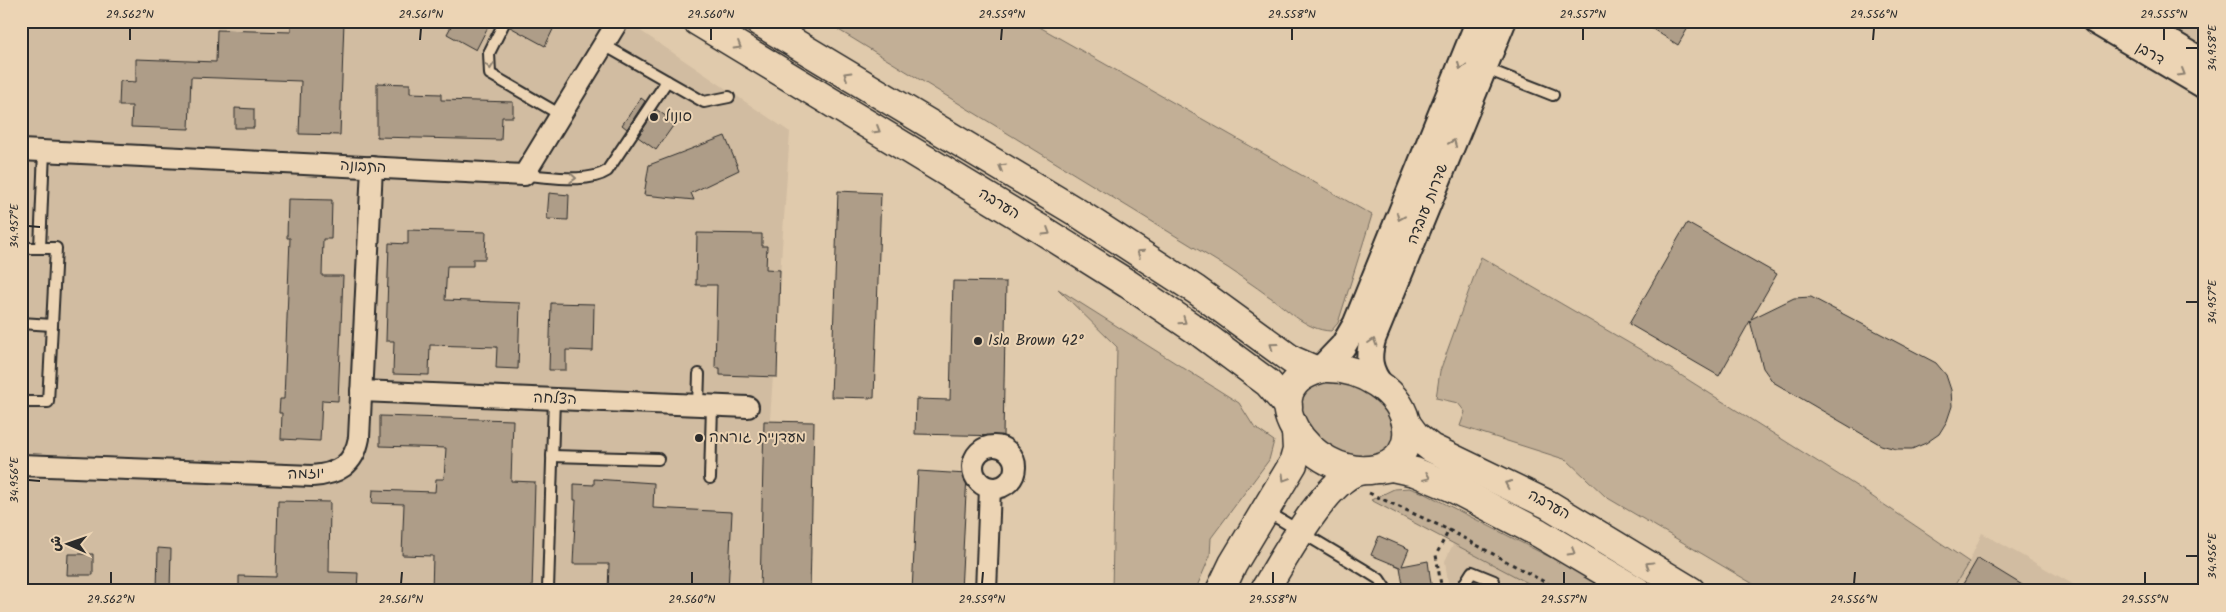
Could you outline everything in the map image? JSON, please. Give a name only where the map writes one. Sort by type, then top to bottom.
[{"type":"main road","name":"הערבה","points":[[696,21],[1128,284],[1268,383],[1288,406]]},
{"type":"main road","points":[[758,21],[1085,218],[1196,290],[1292,360],[1318,370],[1348,370],[1371,379],[1381,386],[1398,404],[1406,423],[1406,443],[1403,452],[1397,459],[1359,474],[1321,502],[1264,591]]},
{"type":"main road","points":[[1318,370],[1298,380],[1289,396],[1289,415],[1296,432],[1305,444],[1324,460],[1359,474]]},
{"type":"main road","name":"הערבה","points":[[1406,423],[1414,435],[1431,448],[1549,505],[1690,589]]},
{"type":"main road","points":[[1220,591],[1233,564],[1293,464],[1297,450],[1296,432]]},
{"type":"main road","name":"הערבה","points":[[1359,474],[1403,469],[1435,480],[1517,522],[1637,591]]},
{"type":"street","name":"שדרות עובדה","points":[[1318,370],[1343,346],[1356,324],[1479,21]]},
{"type":"street","name":"שדרות עובדה","points":[[1381,386],[1373,376],[1369,365],[1372,344],[1503,21]]},
{"type":"street","name":"דרבן","points":[[2095,21],[2205,86]]},
{"type":"street","name":"דרבן","points":[[2134,21],[2205,63]]},
{"type":"street","points":[[524,175],[610,29]]},
{"type":"street","name":"התבונה","points":[[21,150],[524,175]]},
{"type":"street","name":"יוזמה","points":[[21,465],[325,475],[343,468],[354,455],[359,438],[372,167]]},
{"type":"street","name":"הצלחה","points":[[361,391],[748,407]]},
{"type":"street","points":[[986,591],[990,488]]},
{"type":"lane","points":[[505,21],[489,54],[490,74],[561,115]]},
{"type":"lane","points":[[610,29],[667,80],[704,102],[729,97]]},
{"type":"lane","points":[[1484,68],[1553,96]]},
{"type":"lane","points":[[524,175],[589,178],[608,171],[667,80]]},
{"type":"lane","points":[[40,248],[44,151]]},
{"type":"lane","points":[[21,248],[56,248],[48,402],[21,402]]},
{"type":"lane","points":[[21,323],[52,325]]},
{"type":"lane","points":[[699,374],[705,405],[710,478]]},
{"type":"lane","points":[[548,589],[554,399]]},
{"type":"lane","points":[[552,456],[658,459]]},
{"type":"lane","points":[[1265,511],[1363,568],[1379,580],[1388,591]]},
{"type":"lane","points":[[1460,591],[1472,572],[1494,582]]},
{"type":"path","points":[[1359,474],[1371,493],[1449,530],[1561,591]]},
{"type":"path","points":[[1442,591],[1436,554],[1449,530]]},
{"type":"shaded area","points":[[21,21],[626,21],[790,132],[758,591],[21,591]]},
{"type":"shaded area","points":[[824,21],[1029,21],[1372,215],[1338,323],[1331,331],[1322,330],[1305,323],[1228,268]]},
{"type":"shaded area","points":[[2163,21],[2205,21],[2205,46]]},
{"type":"shaded area","points":[[1481,257],[1641,350],[1861,489],[1969,562],[1951,591],[1765,591],[1606,497],[1567,460],[1460,426],[1465,412],[1458,403],[1436,398],[1440,371]]},
{"type":"shaded area","points":[[1058,289],[1239,403],[1254,427],[1274,441],[1269,460],[1211,538],[1210,556],[1195,591],[1112,591],[1117,347]]},
{"type":"shaded area","points":[[1326,379],[1365,389],[1388,410],[1396,433],[1389,451],[1369,459],[1330,450],[1303,421],[1300,399],[1306,388]]},
{"type":"shaded area","points":[[1409,488],[1424,493],[1579,572],[1609,591],[1543,591],[1371,500],[1394,489]]},
{"type":"shaded area","points":[[1982,533],[2085,591],[1951,591],[1969,562]]},
{"type":"shaded area","points":[[1454,542],[1543,591],[1449,591],[1445,561]]},
{"type":"building","points":[[291,21],[344,21],[340,135],[299,134],[301,81],[191,77],[189,129],[131,127],[132,106],[119,106],[120,81],[136,82],[136,59],[216,62],[217,30],[291,32]]},
{"type":"building","points":[[454,21],[491,21],[476,50],[447,34]]},
{"type":"building","points":[[512,21],[557,21],[545,46],[510,27]]},
{"type":"building","points":[[1640,21],[1692,21],[1678,45]]},
{"type":"building","points":[[377,83],[410,84],[410,93],[441,94],[441,100],[513,102],[513,117],[502,117],[501,140],[377,137]]},
{"type":"building","points":[[641,98],[645,101],[627,129],[622,125]]},
{"type":"building","points":[[235,108],[254,109],[254,128],[235,128]]},
{"type":"building","points":[[656,109],[675,123],[656,150],[638,137]]},
{"type":"building","points":[[725,136],[739,170],[691,193],[694,200],[644,195],[649,165]]},
{"type":"building","points":[[838,191],[881,193],[874,398],[831,397]]},
{"type":"building","points":[[549,193],[569,195],[568,220],[547,219]]},
{"type":"building","points":[[288,199],[332,200],[331,239],[323,239],[322,276],[343,276],[338,401],[322,400],[320,441],[281,439],[282,413],[279,413],[280,399],[284,399],[290,238],[287,238]]},
{"type":"building","points":[[1687,223],[1777,274],[1751,319],[1794,298],[1811,297],[1936,363],[1946,375],[1951,390],[1952,406],[1947,421],[1939,434],[1926,443],[1912,449],[1896,449],[1881,445],[1773,382],[1763,368],[1750,321],[1719,376],[1629,324]]},
{"type":"building","points":[[408,230],[486,232],[485,259],[473,259],[473,266],[447,266],[445,300],[520,303],[518,369],[496,368],[497,347],[430,345],[429,375],[393,374],[394,341],[386,341],[389,243],[408,244]]},
{"type":"building","points":[[697,233],[762,234],[762,246],[767,246],[766,269],[780,270],[777,377],[720,375],[720,368],[715,368],[717,285],[696,285]]},
{"type":"building","name":"Isla Brown 42°","points":[[953,281],[1006,282],[1003,436],[915,434],[916,399],[950,400]]},
{"type":"building","points":[[551,303],[594,304],[593,351],[566,350],[566,370],[549,370]]},
{"type":"building","points":[[380,416],[513,420],[511,481],[535,482],[532,591],[432,591],[433,556],[402,555],[404,504],[372,503],[373,490],[435,492],[436,479],[444,479],[446,448],[380,446]]},
{"type":"building","points":[[764,421],[814,422],[810,591],[760,591]]},
{"type":"building","points":[[918,471],[967,474],[961,591],[912,591]]},
{"type":"building","points":[[594,479],[654,483],[653,508],[732,512],[728,591],[608,591],[609,564],[573,564],[576,500],[574,500],[574,484],[594,485]]},
{"type":"building","points":[[278,501],[330,502],[329,572],[358,573],[357,591],[239,591],[239,576],[276,577]]},
{"type":"building","points":[[1379,536],[1409,549],[1402,566],[1428,561],[1432,591],[1404,591],[1400,567],[1371,555]]},
{"type":"building","points":[[158,548],[171,549],[170,591],[157,591]]},
{"type":"building","points":[[68,554],[93,554],[93,575],[67,575]]},
{"type":"building","points":[[1978,558],[2032,591],[1975,591],[1963,584]]},
{"type":"place","name":"סונול","points":[[654,117]]},
{"type":"place","name":"Isla Brown 42°","points":[[978,341]]},
{"type":"place","name":"מעדניית גורמה","points":[[699,438]]}]
